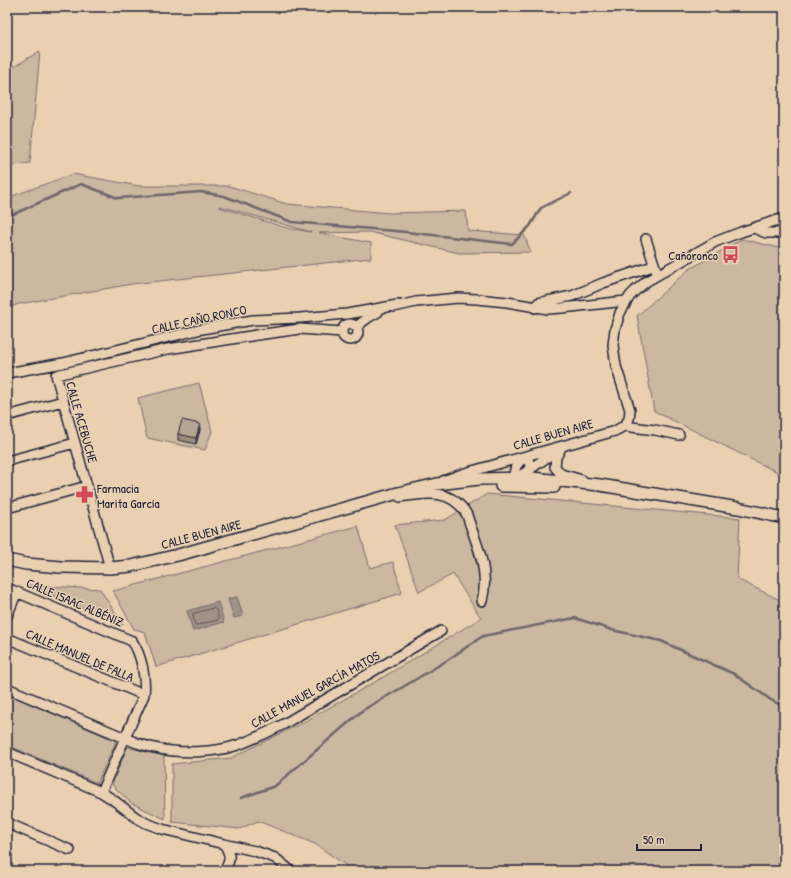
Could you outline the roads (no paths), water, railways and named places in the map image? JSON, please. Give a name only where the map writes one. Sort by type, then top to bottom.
[{"type":"main road","points":[[398,493],[437,484],[479,479],[532,478],[640,491],[738,508],[784,518]]},
{"type":"main road","points":[[398,493],[422,489],[462,486],[567,487],[640,491]]},
{"type":"main road","name":"CALLE BUEN AIRE","points":[[7,560],[26,564],[61,567],[110,568],[131,566],[171,557],[398,493]]},
{"type":"street","points":[[624,426],[629,419],[630,410],[616,366],[613,344],[617,321],[626,301],[636,290],[658,274],[715,242],[784,218]]},
{"type":"street","points":[[754,228],[763,232],[784,233]]},
{"type":"street","points":[[646,239],[658,274]]},
{"type":"street","points":[[535,308],[538,303],[572,296],[603,283],[650,267]]},
{"type":"street","name":"CALLE CAÑO RONCO","points":[[7,373],[63,363],[202,329],[236,323],[347,314],[422,301],[458,298],[477,299],[507,302],[535,308],[548,309],[626,301]]},
{"type":"street","name":"CALLE CAÑO RONCO","points":[[356,327],[376,313],[398,305]]},
{"type":"street","points":[[349,324],[356,327],[358,334],[353,340],[349,340],[345,339],[342,332],[343,328],[349,324]]},
{"type":"street","name":"CALLE ACEBUCHE","points":[[110,568],[56,375],[153,352],[257,334],[300,330],[342,332]]},
{"type":"street","points":[[7,416],[63,401]]},
{"type":"street","name":"CALLE BUEN AIRE","points":[[437,484],[465,473],[562,446],[624,426],[644,428],[679,435]]},
{"type":"street","points":[[7,461],[75,442]]},
{"type":"street","points":[[531,469],[529,462],[524,457],[514,469],[514,479],[531,469],[562,446]]},
{"type":"street","points":[[562,446],[556,457],[555,467],[561,474],[600,485]]},
{"type":"street","points":[[7,508],[87,486]]},
{"type":"street","points":[[360,504],[431,494],[443,495],[456,501],[467,515],[482,562],[484,576],[482,601]]},
{"type":"street","name":"CALLE ISAAC ALBÉNIZ","points":[[7,588],[132,640],[138,651],[144,673],[144,695]]},
{"type":"street","points":[[7,616],[17,592]]},
{"type":"street","name":"CALLE MANUEL GARCÍA MATOS","points":[[7,688],[137,743],[155,748],[176,751],[216,750],[237,745],[258,737],[284,724],[441,631]]},
{"type":"street","name":"CALLE MANUEL DE FALLA","points":[[7,638],[144,695]]},
{"type":"street","points":[[101,792],[144,695]]},
{"type":"street","points":[[7,752],[101,792],[146,823],[162,829],[254,851],[275,858],[291,871]]},
{"type":"street","points":[[7,823],[70,850]]},
{"type":"street","points":[[224,844],[230,860],[224,871]]},
{"type":"water","points":[[237,597],[243,616],[234,618],[228,599]]},
{"type":"water","points":[[218,602],[224,622],[193,631],[187,611]]},
{"type":"waterway","points":[[7,217],[81,184],[118,198],[201,192],[224,196],[292,222],[406,232],[512,244],[530,226],[541,208],[571,193]]},
{"type":"waterway","points":[[241,798],[275,786],[363,710],[446,661],[483,636],[575,618],[612,630],[661,641],[734,674],[771,700],[784,707]]},
{"type":"place","name":"Cañoronco","points":[[731,255]]},
{"type":"place","name":"Farmacia Marita García","points":[[84,495]]}]
